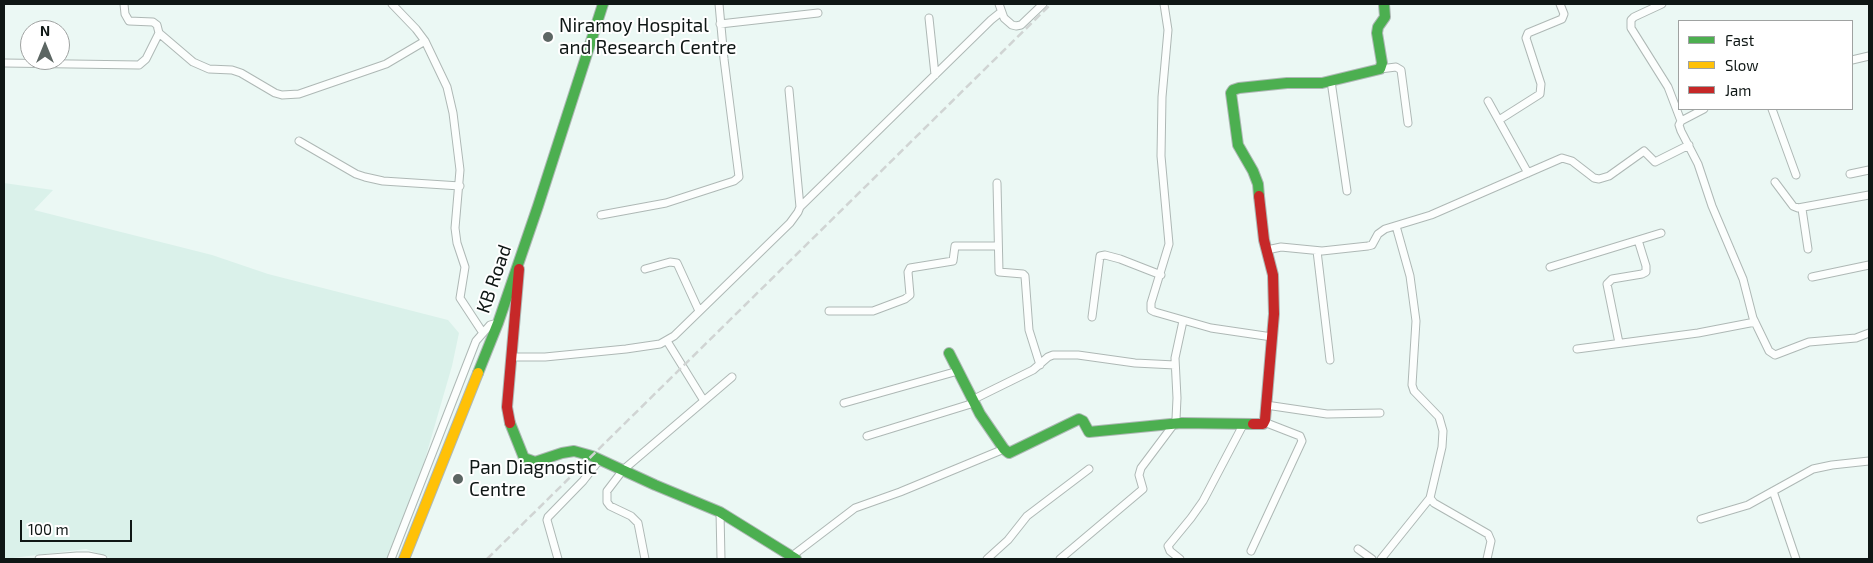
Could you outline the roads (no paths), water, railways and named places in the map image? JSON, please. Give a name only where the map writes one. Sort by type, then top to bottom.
[{"type":"street","points":[[124,4],[125,14],[129,21],[153,22],[157,25],[159,34],[193,62],[210,69],[232,70],[241,73],[275,93],[290,95],[298,94],[386,64],[425,41]]},
{"type":"street","points":[[392,4],[425,41],[443,77],[450,99],[460,170],[455,228],[457,243],[465,267],[460,298],[484,333]]},
{"type":"street","name":"KB Road","points":[[404,559],[466,399],[498,323],[538,206],[602,4]]},
{"type":"street","points":[[601,215],[666,203],[734,181],[739,177],[719,4]]},
{"type":"street","points":[[999,4],[1001,12],[1008,22],[1016,26],[1021,25],[1043,4]]},
{"type":"street","points":[[1164,4],[1168,30],[1162,97],[1160,156],[1169,244],[1161,275],[1151,302],[1151,310],[1183,321],[1224,330],[1272,337]]},
{"type":"street","points":[[1380,69],[1382,63],[1377,33],[1378,27],[1385,17],[1384,4]]},
{"type":"street","points":[[1498,120],[1540,94],[1542,84],[1526,38],[1528,34],[1562,19],[1564,14],[1560,4]]},
{"type":"street","points":[[1662,4],[1642,12],[1631,20],[1631,28],[1665,80],[1681,121],[1680,128],[1698,164],[1712,206],[1743,279],[1755,322],[1769,351],[1775,355],[1809,342],[1856,338],[1869,333]]},
{"type":"street","points":[[513,357],[545,357],[588,353],[650,346],[667,341],[790,223],[796,217],[800,207],[990,20],[1001,12]]},
{"type":"street","points":[[720,24],[818,13]]},
{"type":"street","points":[[929,18],[935,75]]},
{"type":"street","points":[[4,63],[139,65],[146,59],[159,34]]},
{"type":"street","points":[[1853,60],[1869,56]]},
{"type":"street","points":[[1264,422],[1272,337],[1273,275],[1264,240],[1256,177],[1238,145],[1231,93],[1239,88],[1331,82],[1380,69],[1396,67],[1401,70],[1408,123]]},
{"type":"street","points":[[1331,82],[1347,191]]},
{"type":"street","points":[[789,90],[800,207]]},
{"type":"street","points":[[1488,101],[1528,173]]},
{"type":"street","points":[[1681,121],[1702,110]]},
{"type":"street","points":[[1772,110],[1796,175]]},
{"type":"street","points":[[299,141],[356,174],[365,177],[460,186]]},
{"type":"street","points":[[1267,250],[1281,247],[1317,251],[1368,246],[1372,244],[1381,231],[1431,215],[1562,158],[1567,158],[1599,179],[1609,176],[1644,151],[1655,162],[1689,146]]},
{"type":"street","points":[[1850,174],[1869,170]]},
{"type":"street","points":[[1775,182],[1793,206],[1802,209],[1869,196]]},
{"type":"street","points":[[997,183],[999,272],[1023,274],[1026,278],[1028,330],[1040,365]]},
{"type":"street","points":[[1802,209],[1808,249]]},
{"type":"street","points":[[1381,559],[1430,498],[1442,447],[1443,430],[1439,418],[1414,391],[1412,385],[1416,321],[1410,276],[1396,226]]},
{"type":"street","points":[[1550,267],[1662,233]]},
{"type":"street","points":[[1619,343],[1607,284],[1612,279],[1646,272],[1638,240]]},
{"type":"street","points":[[830,311],[873,310],[905,299],[910,295],[908,272],[910,268],[953,261],[955,246],[998,246]]},
{"type":"street","points":[[1317,251],[1330,360]]},
{"type":"street","points":[[1092,317],[1100,256],[1105,255],[1120,259],[1161,275]]},
{"type":"street","points":[[520,258],[513,357],[507,407],[510,426],[520,450],[524,458],[534,462],[562,453],[581,452],[720,512],[794,558],[855,508],[900,492],[1004,448]]},
{"type":"street","points":[[644,269],[670,262],[676,264],[699,311]]},
{"type":"street","points":[[1812,277],[1869,265]]},
{"type":"street","points":[[1060,559],[1142,489],[1139,475],[1141,468],[1174,424],[1177,398],[1176,350],[1183,321]]},
{"type":"street","points":[[1577,349],[1698,333],[1755,322]]},
{"type":"street","points":[[391,559],[476,342],[490,325],[498,323]]},
{"type":"street","points":[[667,341],[704,401]]},
{"type":"street","points":[[949,353],[973,402],[1007,452],[1013,453],[1079,419],[1083,421],[1089,432],[1174,424],[1258,424],[1264,422],[1300,436],[1302,441],[1252,551]]},
{"type":"street","points":[[867,436],[973,402],[1040,365],[1048,357],[1059,354],[1135,363],[1175,365]]},
{"type":"street","points":[[844,403],[958,371]]},
{"type":"street","points":[[645,559],[636,519],[610,506],[607,502],[607,491],[623,470],[732,377]]},
{"type":"street","points":[[1266,405],[1327,414],[1380,413]]},
{"type":"street","points":[[1180,559],[1170,551],[1168,546],[1203,501],[1243,424]]},
{"type":"street","points":[[558,559],[547,520],[548,517],[583,481],[600,460]]},
{"type":"street","points":[[1700,519],[1742,508],[1813,469],[1869,461]]},
{"type":"street","points":[[987,559],[1008,540],[1027,516],[1088,470]]},
{"type":"street","points":[[1773,491],[1796,559]]},
{"type":"street","points":[[1430,498],[1434,503],[1488,534],[1491,541],[1486,559]]},
{"type":"street","points":[[720,512],[721,559]]},
{"type":"street","points":[[1358,549],[1372,559]]},
{"type":"street","points":[[39,559],[77,556],[103,559]]},
{"type":"railway","points":[[487,559],[1051,4]]},
{"type":"place","name":"Niramoy Hospital and Research Centre","points":[[548,37]]},
{"type":"place","name":"Pan Diagnostic Centre","points":[[458,479]]}]
